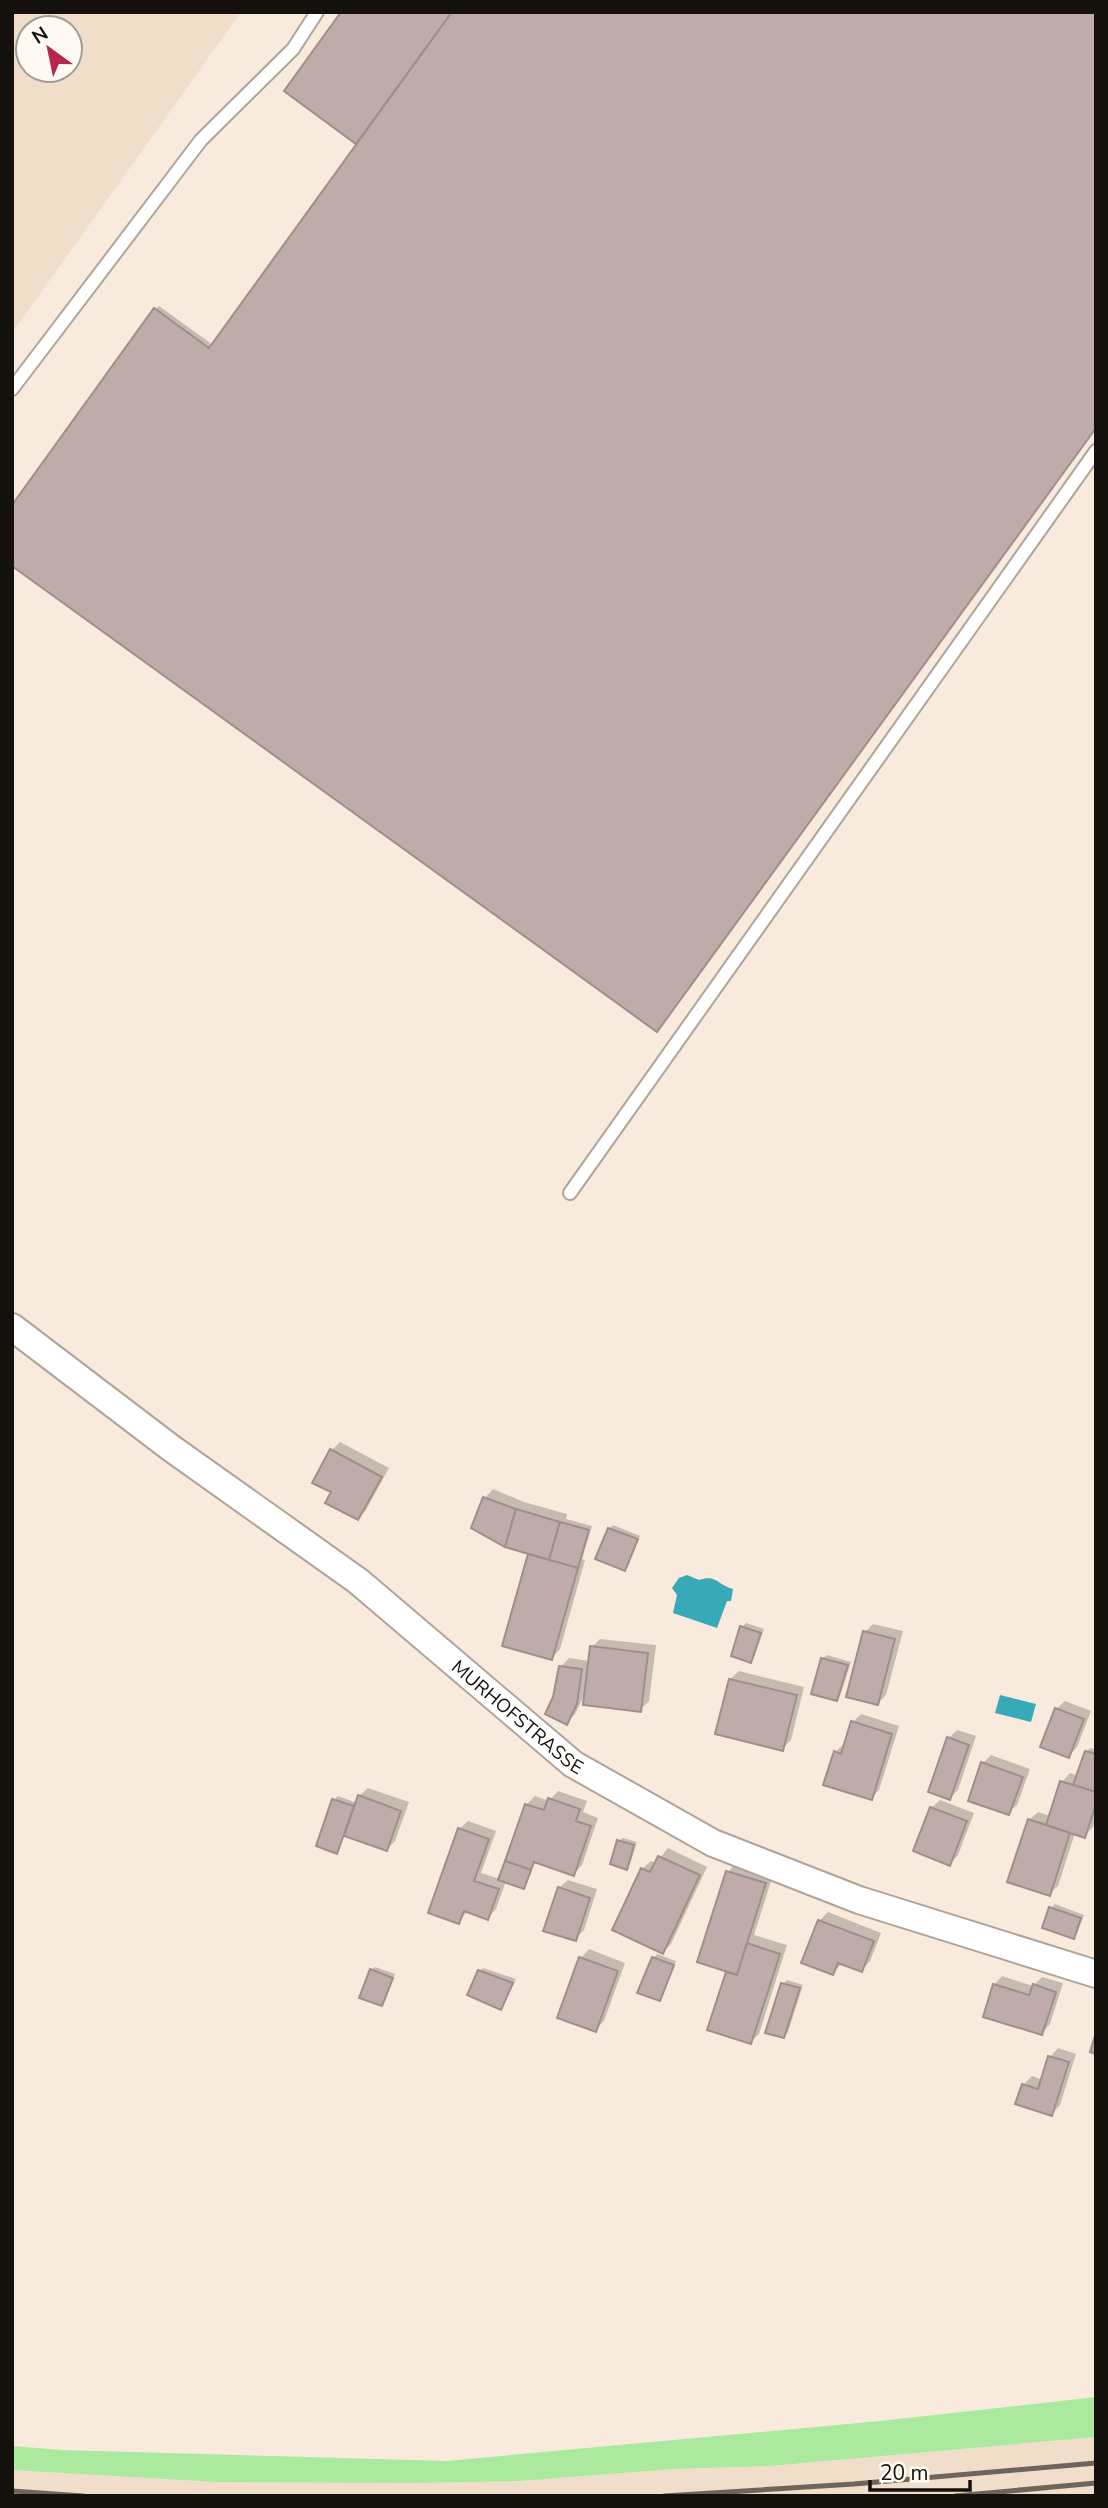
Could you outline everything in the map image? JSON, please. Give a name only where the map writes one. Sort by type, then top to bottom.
[{"type":"street","name":"MURHOFSTRASSE","points":[[12,1327],[171,1448],[358,1581],[573,1764],[725,1848],[859,1900],[1096,1974]]},
{"type":"lane","points":[[12,388],[201,140],[293,49],[317,12]]},
{"type":"lane","points":[[570,1193],[1096,450]]},
{"type":"shaded area","points":[[12,12],[241,12],[12,333]]},
{"type":"shaded area","points":[[1096,2437],[1096,2496],[12,2496],[12,2470],[216,2482],[520,2481],[673,2469],[770,2466]]},
{"type":"green space","points":[[1096,2397],[1096,2437],[770,2466],[673,2469],[520,2481],[412,2483],[216,2482],[12,2470],[12,2446],[62,2450],[447,2461],[880,2421]]},
{"type":"water","points":[[687,1575],[699,1580],[713,1579],[733,1589],[731,1601],[727,1601],[717,1628],[673,1613],[677,1595],[672,1588],[679,1578]]},
{"type":"water","points":[[1000,1695],[1036,1704],[1031,1722],[995,1713]]},
{"type":"building","points":[[341,12],[452,12],[356,144],[284,91]]},
{"type":"building","points":[[452,12],[1096,12],[1096,428],[657,1032],[12,566],[12,505],[154,308],[209,348]]},
{"type":"building","points":[[330,1449],[382,1477],[358,1520],[325,1503],[331,1492],[312,1483]]},
{"type":"building","points":[[483,1497],[516,1509],[505,1547],[471,1528]]},
{"type":"building","points":[[516,1509],[560,1522],[549,1560],[505,1547]]},
{"type":"building","points":[[560,1522],[589,1530],[578,1568],[549,1560]]},
{"type":"building","points":[[608,1528],[638,1539],[625,1571],[595,1559]]},
{"type":"building","points":[[528,1554],[578,1568],[552,1660],[502,1646]]},
{"type":"building","points":[[740,1626],[761,1633],[751,1663],[731,1656]]},
{"type":"building","points":[[863,1631],[895,1639],[878,1705],[846,1697]]},
{"type":"building","points":[[590,1646],[648,1653],[641,1712],[583,1705]]},
{"type":"building","points":[[821,1658],[848,1665],[837,1701],[811,1694]]},
{"type":"building","points":[[559,1666],[582,1669],[577,1704],[567,1725],[545,1714],[553,1697]]},
{"type":"building","points":[[729,1679],[797,1695],[783,1751],[715,1734]]},
{"type":"building","points":[[1055,1708],[1084,1719],[1069,1758],[1040,1747]]},
{"type":"building","points":[[851,1721],[892,1734],[872,1800],[823,1785],[834,1751],[841,1754]]},
{"type":"building","points":[[947,1737],[969,1745],[950,1800],[928,1792]]},
{"type":"building","points":[[1085,1751],[1096,1754],[1096,1792],[1073,1785]]},
{"type":"building","points":[[981,1762],[1023,1777],[1009,1815],[968,1801]]},
{"type":"building","points":[[1060,1781],[1096,1792],[1096,1804],[1085,1838],[1046,1825]]},
{"type":"building","points":[[358,1795],[401,1811],[387,1851],[344,1836]]},
{"type":"building","points":[[548,1798],[580,1809],[576,1821],[591,1826],[574,1876],[534,1862],[531,1870],[505,1861],[525,1804],[544,1810]]},
{"type":"building","points":[[332,1799],[354,1806],[337,1854],[316,1846]]},
{"type":"building","points":[[930,1807],[967,1821],[950,1866],[913,1851]]},
{"type":"building","points":[[1028,1819],[1070,1833],[1050,1896],[1007,1882]]},
{"type":"building","points":[[458,1828],[489,1839],[474,1881],[499,1889],[488,1920],[464,1911],[459,1924],[428,1913]]},
{"type":"building","points":[[617,1840],[634,1845],[627,1870],[610,1864]]},
{"type":"building","points":[[658,1856],[700,1875],[663,1954],[612,1930],[641,1868],[650,1872]]},
{"type":"building","points":[[505,1861],[531,1870],[524,1889],[498,1880]]},
{"type":"building","points":[[726,1871],[766,1883],[737,1975],[697,1962]]},
{"type":"building","points":[[558,1887],[590,1898],[576,1941],[543,1931]]},
{"type":"building","points":[[1049,1907],[1081,1918],[1074,1939],[1042,1928]]},
{"type":"building","points":[[818,1920],[874,1941],[862,1972],[838,1963],[833,1975],[801,1963]]},
{"type":"building","points":[[747,1943],[780,1954],[751,2044],[707,2030],[726,1972],[737,1975]]},
{"type":"building","points":[[579,1957],[618,1971],[596,2032],[557,2018]]},
{"type":"building","points":[[652,1957],[674,1965],[660,2001],[637,1993]]},
{"type":"building","points":[[370,1969],[393,1978],[382,2006],[359,1998]]},
{"type":"building","points":[[478,1970],[513,1983],[501,2010],[467,1995]]},
{"type":"building","points":[[781,1983],[800,1988],[784,2038],[765,2033]]},
{"type":"building","points":[[993,1984],[1029,1995],[1033,1984],[1056,1992],[1042,2035],[983,2017]]},
{"type":"building","points":[[1096,2032],[1096,2054],[1090,2052]]},
{"type":"building","points":[[1048,2056],[1069,2062],[1052,2116],[1015,2104],[1022,2084],[1038,2089]]},
{"type":"railway","points":[[664,2496],[854,2484],[1096,2463]]},
{"type":"railway","points":[[955,2496],[1096,2483]]},
{"type":"railway","points":[[12,2491],[83,2496]]}]
